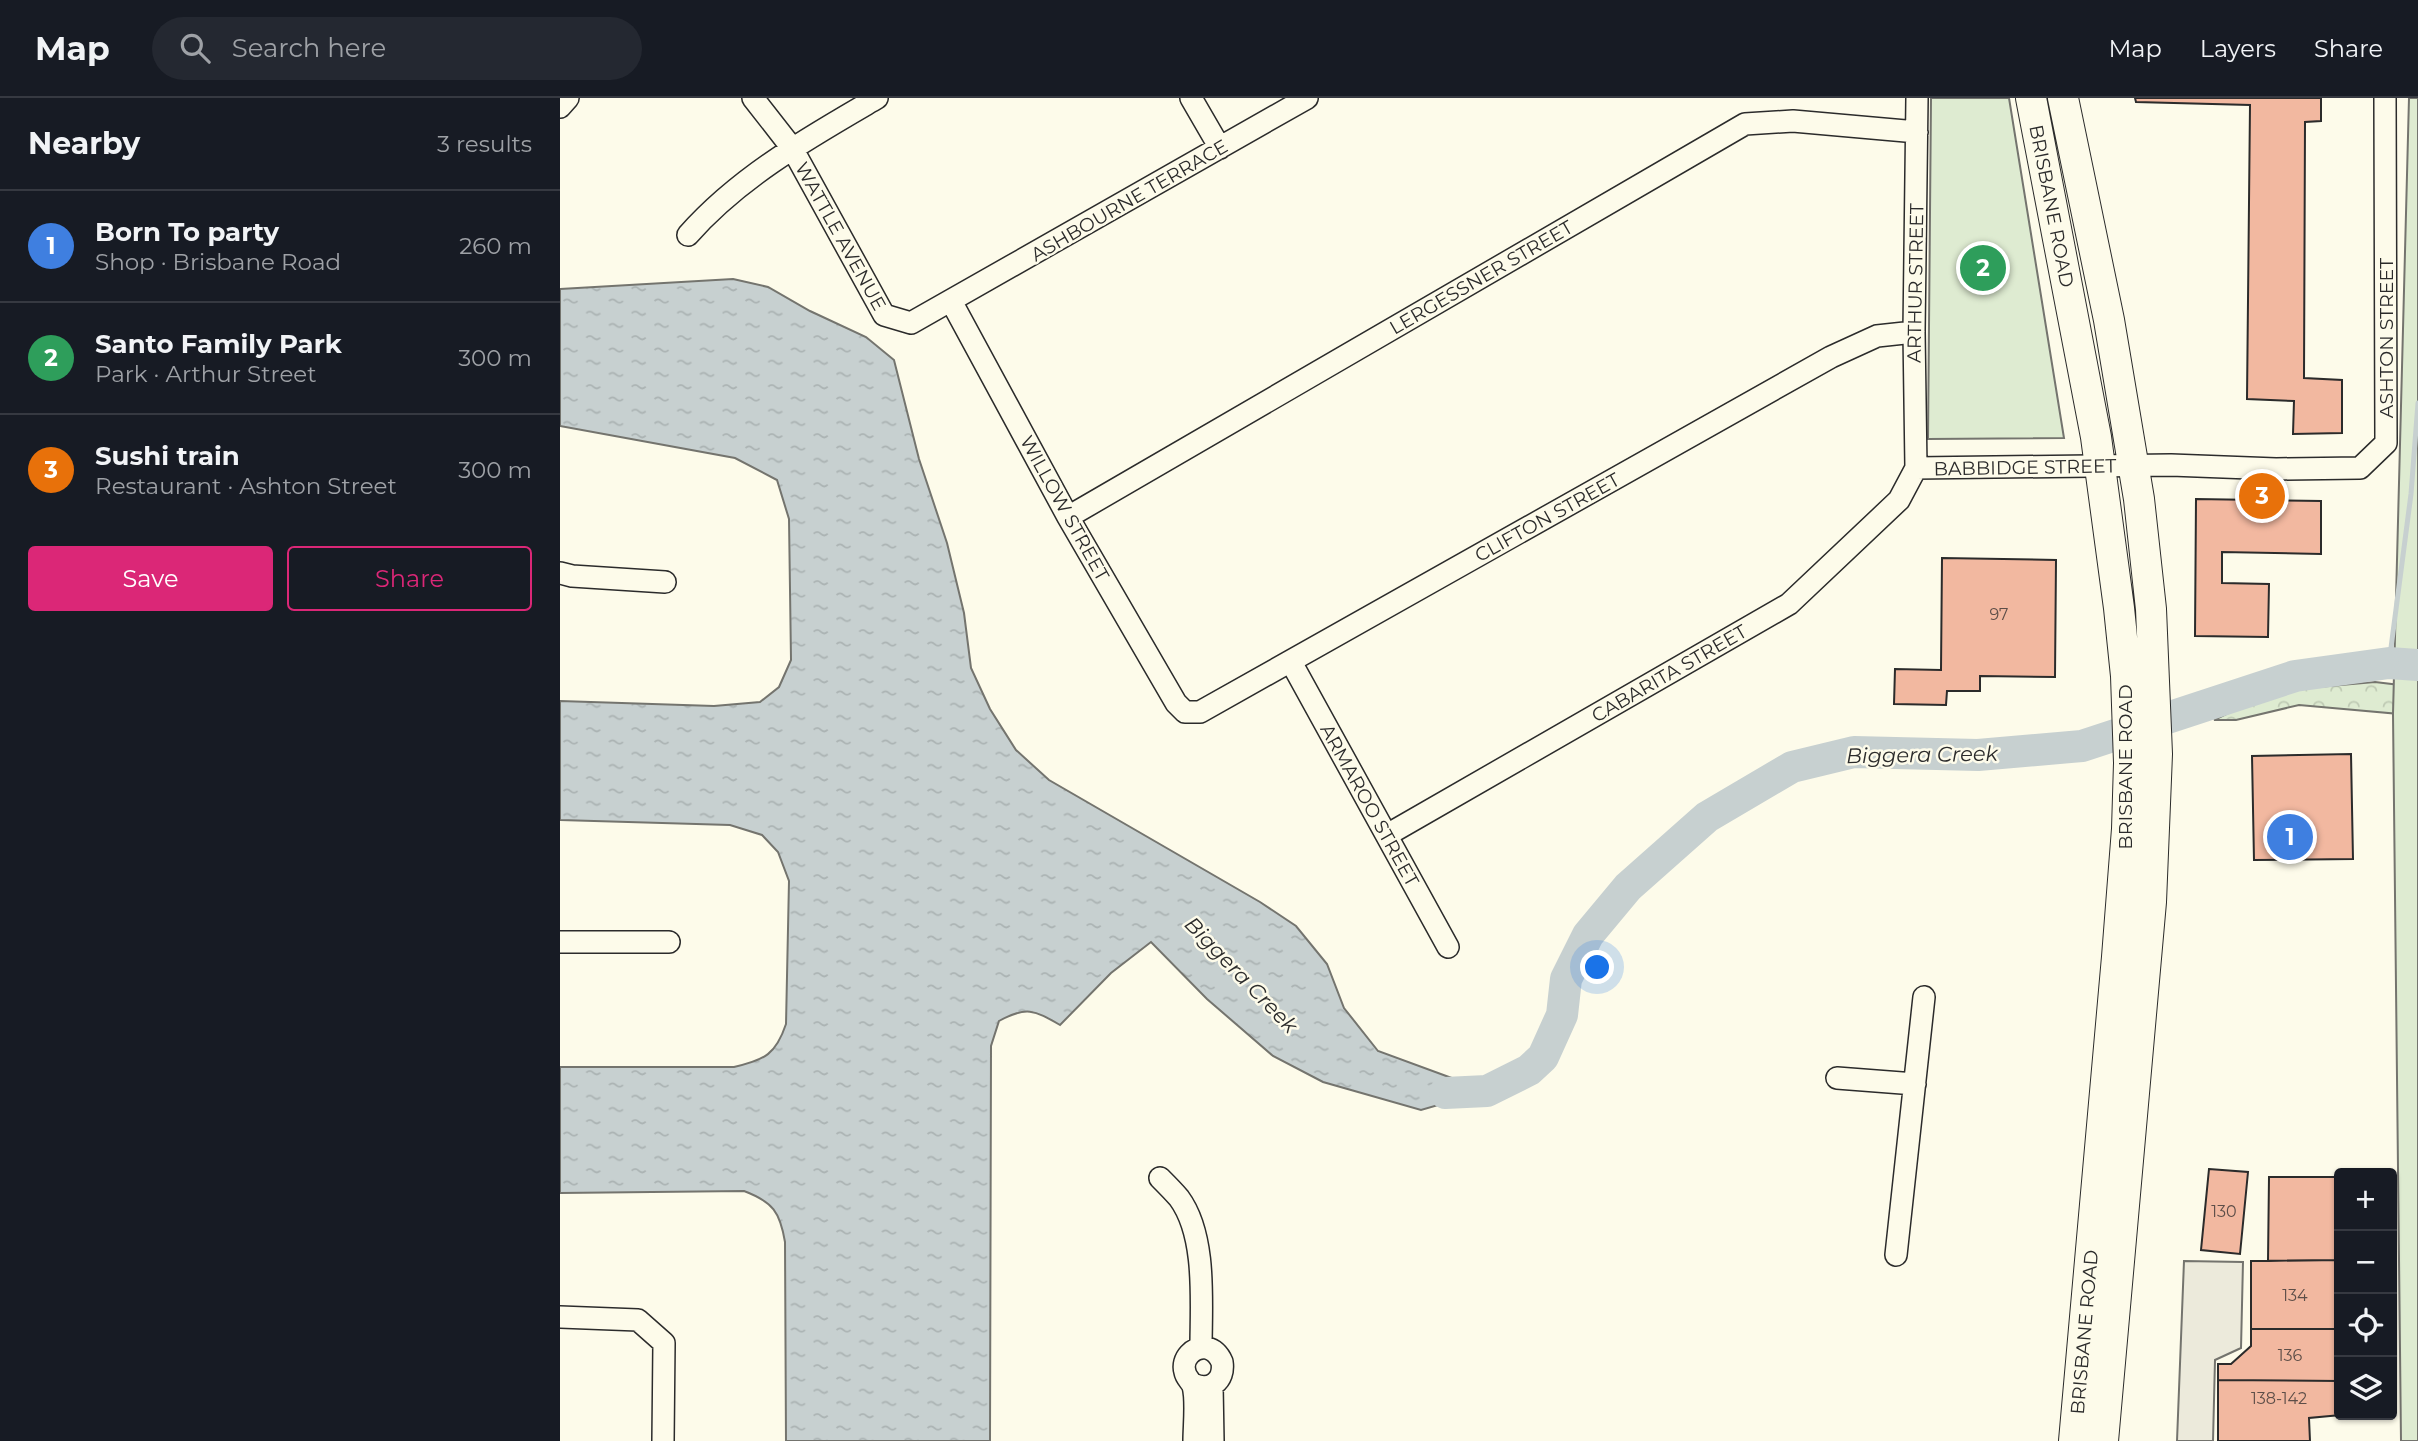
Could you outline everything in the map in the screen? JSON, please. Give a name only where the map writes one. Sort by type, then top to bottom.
[{"type":"highway","name":"BRISBANE ROAD","points":[[2031,98],[2071,302],[2119,608],[2157,754],[2151,902],[2103,1441]]},
{"type":"highway","name":"BRISBANE ROAD","points":[[2063,98],[2109,320],[2134,466],[2151,609],[2129,763],[2117,957],[2074,1441]]},
{"type":"street","points":[[560,107],[568,98]]},
{"type":"street","name":"WATTLE AVENUE","points":[[753,98],[792,148],[884,315],[911,323],[951,300]]},
{"type":"street","points":[[688,234],[706,214],[792,148],[877,98]]},
{"type":"street","points":[[1191,98],[1220,148]]},
{"type":"street","name":"ASHBOURNE TERRACE","points":[[951,300],[1307,98]]},
{"type":"street","name":"ARTHUR STREET","points":[[1916,468],[1914,332],[1917,98]]},
{"type":"street","name":"ASHTON STREET","points":[[2134,466],[2360,468],[2386,443],[2385,98]]},
{"type":"street","name":"LERGESSNER STREET","points":[[1068,517],[1745,124],[1793,121],[1917,132]]},
{"type":"street","name":"WILLOW STREET","points":[[951,300],[1068,517],[1176,703],[1185,712]]},
{"type":"street","name":"CLIFTON STREET","points":[[1185,712],[1200,712],[1291,662],[1831,357],[1877,336],[1914,332]]},
{"type":"street","name":"BABBIDGE STREET","points":[[1916,468],[2134,466]]},
{"type":"street","name":"CABARITA STREET","points":[[1387,835],[1789,604],[1899,500],[1916,468]]},
{"type":"street","points":[[560,573],[665,582]]},
{"type":"street","name":"ARMAROO STREET","points":[[1291,662],[1448,947]]},
{"type":"street","points":[[560,942],[669,942]]},
{"type":"street","points":[[1896,1255],[1924,997]]},
{"type":"street","points":[[1837,1078],[1914,1084]]},
{"type":"street","points":[[1160,1178],[1180,1199],[1193,1227],[1202,1285],[1201,1348]]},
{"type":"street","points":[[560,1317],[638,1320],[664,1343],[663,1441]]},
{"type":"street","points":[[1202,1385],[1222,1376],[1222,1362],[1214,1351],[1201,1348],[1185,1360],[1185,1373],[1202,1385],[1213,1441]]},
{"type":"street","points":[[1194,1441],[1202,1385]]},
{"type":"green space","points":[[1931,98],[2009,98],[2064,438],[1928,439]]},
{"type":"green space","points":[[2409,98],[2418,98],[2418,1441],[2401,1441],[2393,714]]},
{"type":"green space","points":[[2375,682],[2408,686],[2418,713],[2418,982],[2399,714],[2299,705],[2236,720],[2214,720],[2273,691]]},
{"type":"shaded area","points":[[2184,1261],[2243,1262],[2241,1348],[2215,1360],[2213,1441],[2177,1441]]},
{"type":"water","points":[[733,279],[768,287],[810,311],[866,337],[894,360],[919,459],[947,543],[964,613],[971,668],[990,709],[1016,750],[1049,780],[1260,902],[1296,926],[1327,964],[1344,1008],[1378,1051],[1487,1091],[1421,1110],[1323,1082],[1273,1056],[1207,999],[1151,942],[1111,973],[1060,1025],[1030,1012],[1016,1013],[999,1021],[991,1046],[990,1441],[786,1441],[785,1242],[781,1223],[773,1209],[762,1199],[744,1191],[560,1193],[560,1067],[734,1067],[754,1062],[768,1054],[778,1042],[786,1024],[789,881],[778,852],[762,835],[730,825],[560,820],[560,701],[714,706],[760,702],[779,687],[791,660],[789,519],[777,480],[735,458],[560,426],[560,289]]},
{"type":"building","points":[[2135,98],[2321,98],[2321,121],[2305,122],[2304,378],[2342,380],[2342,433],[2293,434],[2294,401],[2247,399],[2250,105],[2136,102]]},
{"type":"building","points":[[2196,499],[2321,501],[2321,554],[2222,552],[2222,583],[2269,584],[2268,637],[2195,636]]},
{"type":"building","points":[[1942,558],[2056,560],[2055,677],[1980,676],[1980,691],[1947,691],[1946,705],[1894,704],[1895,669],[1941,670]]},
{"type":"building","points":[[2351,754],[2353,859],[2254,860],[2252,756]]},
{"type":"building","points":[[2209,1169],[2248,1172],[2240,1254],[2201,1250]]},
{"type":"building","points":[[2269,1177],[2334,1177],[2334,1260],[2268,1261]]},
{"type":"building","points":[[2334,1260],[2334,1329],[2251,1329],[2251,1261]]},
{"type":"building","points":[[2251,1329],[2334,1329],[2334,1381],[2218,1380],[2218,1364],[2231,1364],[2251,1346]]},
{"type":"building","points":[[2218,1380],[2334,1381],[2334,1416],[2309,1418],[2310,1441],[2218,1441]]},
{"type":"waterway","points":[[2389,663],[2411,494],[2418,403]]},
{"type":"waterway","name":"Biggera Creek","points":[[1445,1093],[1487,1091],[1529,1070],[1543,1057],[1562,1015],[1566,979],[1588,935],[1628,887],[1707,817],[1792,767],[1854,752],[1978,755],[2082,746],[2295,676],[2389,663],[2418,665]]},
{"type":"place","name":"Santo Family Park","points":[[1983,268]]},
{"type":"place","name":"Sushi train","points":[[2262,496]]},
{"type":"place","name":"Born To party","points":[[2290,837]]}]
